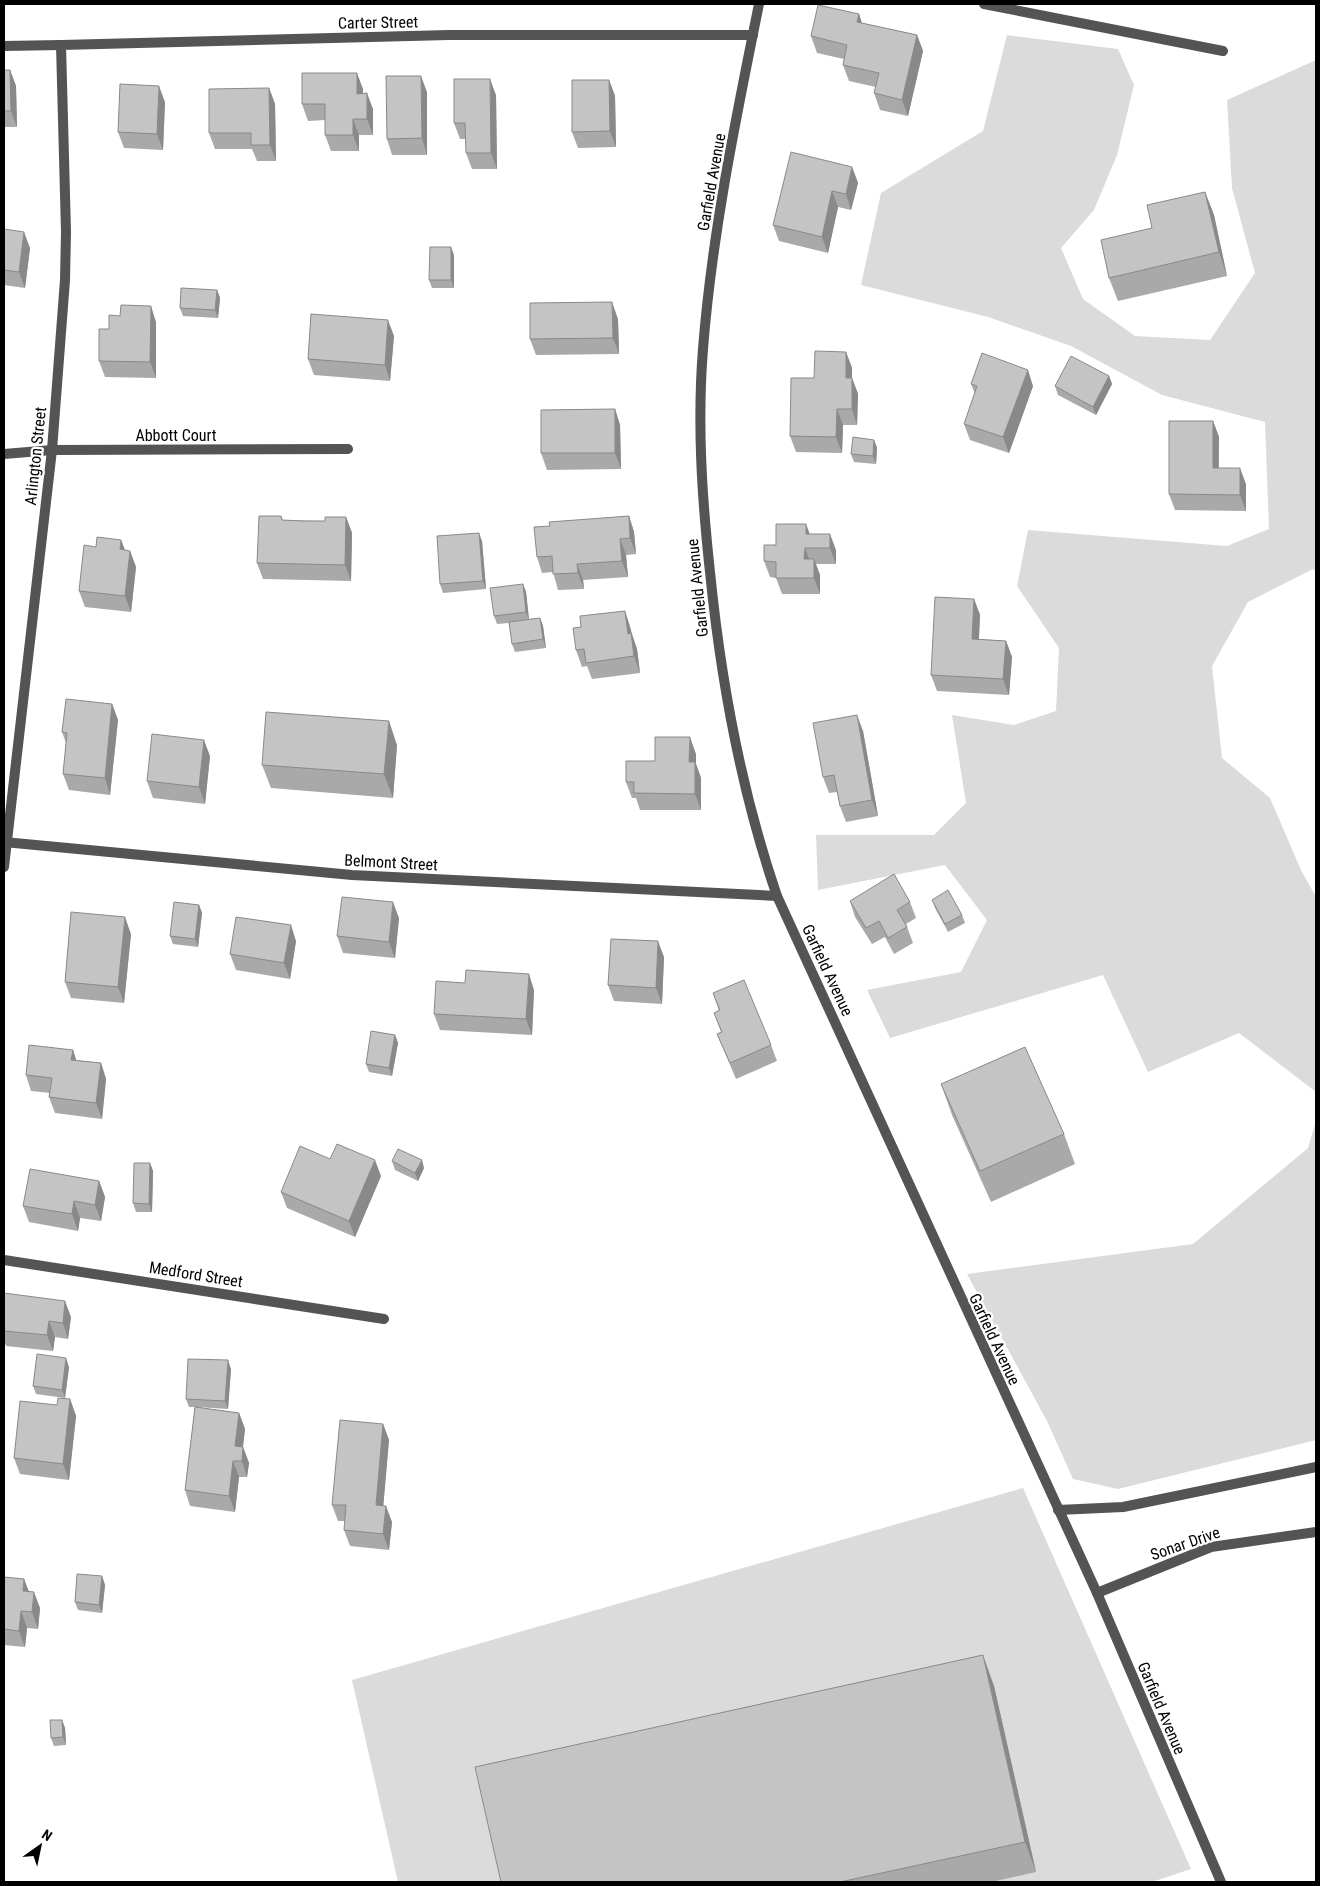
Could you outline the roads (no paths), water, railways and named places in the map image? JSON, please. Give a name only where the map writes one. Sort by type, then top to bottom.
[{"type":"street","name":"Garfield Avenue","points":[[759,4],[728,170],[709,296],[700,412],[702,486],[717,644],[752,814],[777,896],[1097,1593],[1222,1882]]},
{"type":"street","points":[[984,4],[1224,51]]},
{"type":"street","name":"Carter Street","points":[[4,46],[449,35],[753,35]]},
{"type":"street","name":"Arlington Street","points":[[4,867],[5,842],[52,450],[66,256],[61,45]]},
{"type":"street","name":"Abbott Court","points":[[4,454],[52,450],[348,449]]},
{"type":"street","name":"Belmont Street","points":[[5,842],[352,876],[777,896]]},
{"type":"street","name":"Medford Street","points":[[4,1260],[384,1319]]},
{"type":"street","points":[[1058,1510],[1123,1507],[1316,1467]]},
{"type":"street","name":"Sonar Drive","points":[[1097,1593],[1211,1547],[1316,1532]]}]
